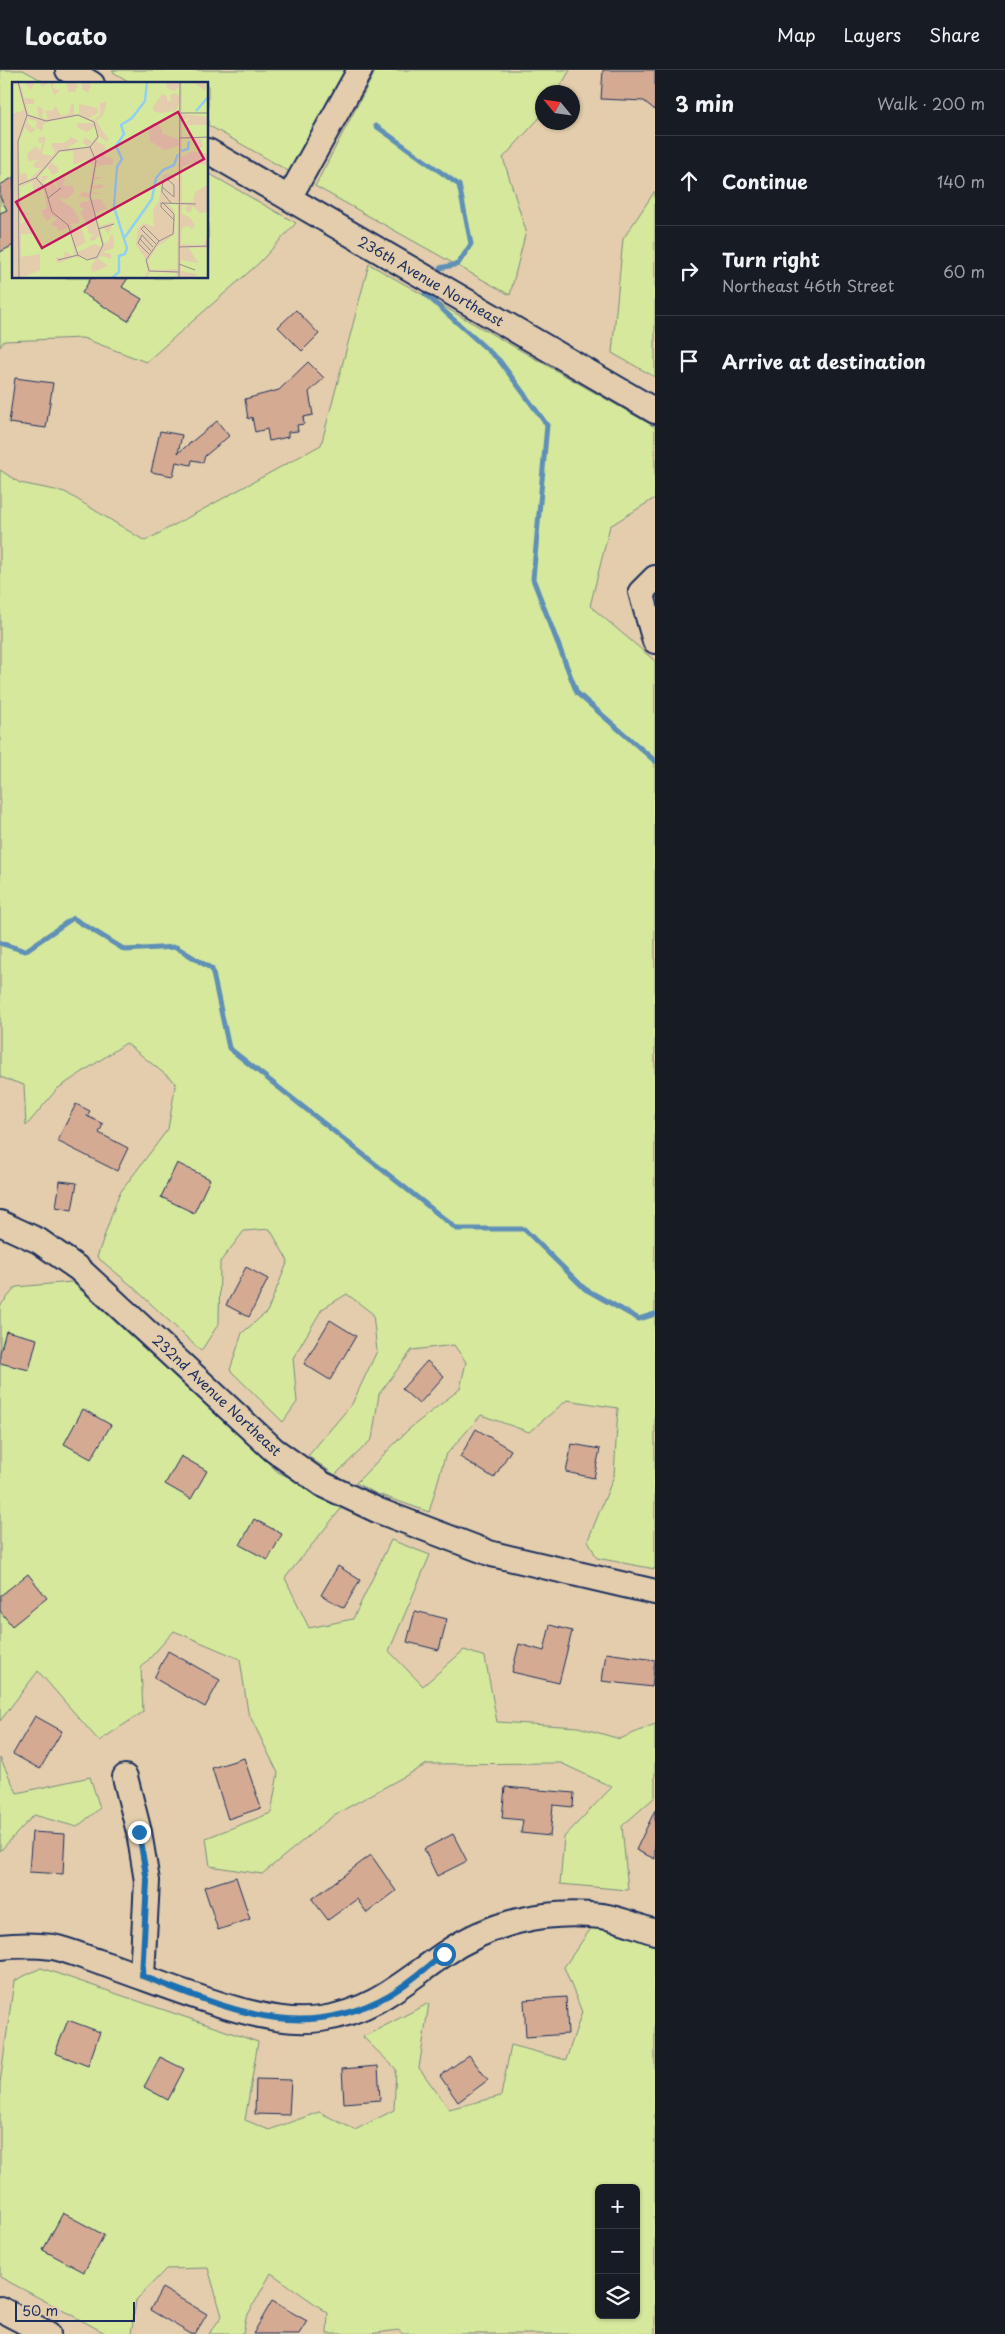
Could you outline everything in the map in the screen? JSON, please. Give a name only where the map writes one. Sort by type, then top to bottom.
[{"type":"street","points":[[68,70],[89,82]]},
{"type":"street","points":[[289,198],[360,70]]},
{"type":"street","name":"236th Avenue Northeast","points":[[209,152],[655,411]]},
{"type":"street","points":[[655,578],[641,592],[655,641]]},
{"type":"street","name":"232nd Avenue Northeast","points":[[0,1224],[39,1241],[79,1269],[274,1450],[322,1484],[379,1512],[492,1554],[655,1592]]},
{"type":"street","points":[[125,1777],[139,1832],[147,1881],[142,1976]]},
{"type":"street","points":[[0,1947],[25,1945],[55,1948],[142,1976],[220,2005],[263,2017],[297,2021],[322,2019],[357,2010],[390,1995],[444,1954],[466,1941],[526,1917],[560,1914],[602,1916],[655,1932]]},
{"type":"street","points":[[0,2309],[48,2334]]},
{"type":"green space","points":[[0,70],[23,70],[44,82],[12,82],[12,279],[209,279],[209,174],[296,223],[258,264],[146,362],[83,338],[4,341],[0,347]]},
{"type":"green space","points":[[113,70],[348,70],[292,173],[209,126],[209,82],[130,82],[113,72]]},
{"type":"green space","points":[[376,70],[570,70],[561,85],[535,85],[535,123],[503,158],[526,231],[510,295],[315,186]]},
{"type":"green space","points":[[655,191],[655,377],[612,353],[623,239]]},
{"type":"green space","points":[[369,264],[655,427],[655,498],[610,526],[590,606],[655,661],[655,1569],[597,1558],[588,1540],[614,1476],[618,1408],[567,1400],[529,1432],[481,1415],[445,1456],[429,1512],[375,1493],[356,1483],[409,1429],[460,1389],[466,1362],[454,1345],[412,1350],[379,1394],[372,1439],[335,1475],[308,1456],[352,1404],[377,1351],[373,1314],[347,1294],[322,1309],[293,1358],[297,1402],[283,1422],[230,1370],[242,1333],[267,1312],[288,1261],[270,1229],[244,1231],[220,1262],[219,1323],[201,1351],[131,1285],[97,1257],[119,1194],[168,1129],[176,1083],[126,1043],[57,1089],[26,1126],[24,1085],[0,1077],[0,470],[20,483],[65,492],[145,541],[321,445]]},
{"type":"green space","points":[[72,1282],[278,1472],[344,1505],[285,1578],[309,1628],[353,1619],[391,1540],[430,1555],[389,1651],[423,1686],[464,1650],[485,1657],[497,1722],[578,1727],[620,1739],[655,1724],[655,1797],[622,1826],[628,1890],[560,1884],[564,1837],[612,1787],[561,1763],[427,1764],[334,1815],[262,1874],[210,1866],[206,1838],[271,1813],[278,1773],[248,1712],[240,1659],[174,1631],[141,1668],[143,1712],[99,1741],[38,1671],[0,1721],[0,1306],[16,1287]]},
{"type":"green space","points":[[0,1758],[17,1793],[90,1777],[100,1808],[77,1827],[34,1815],[0,1851]]},
{"type":"green space","points":[[592,1927],[655,1941],[655,2334],[403,2334],[398,2330],[369,2334],[327,2334],[328,2313],[271,2273],[246,2318],[243,2334],[209,2334],[222,2316],[208,2268],[166,2269],[136,2300],[131,2334],[107,2334],[0,2277],[0,2083],[14,1981],[41,1968],[258,2042],[245,2120],[269,2130],[319,2112],[355,2130],[394,2110],[396,2069],[363,2037],[429,2003],[419,2068],[449,2109],[501,2096],[511,2045],[566,2060],[582,2012],[564,1967]]},
{"type":"building","points":[[603,70],[655,70],[655,110],[644,101],[601,99]]},
{"type":"building","points":[[12,178],[12,246],[0,252],[0,213],[7,210],[0,197],[0,185]]},
{"type":"building","points":[[90,279],[127,279],[122,287],[142,299],[128,321],[82,293]]},
{"type":"building","points":[[296,310],[319,334],[302,351],[278,327]]},
{"type":"building","points":[[308,362],[324,378],[309,392],[313,415],[303,417],[304,424],[297,425],[298,431],[288,432],[288,437],[269,441],[267,429],[255,432],[252,417],[248,419],[245,399],[279,390]]},
{"type":"building","points":[[15,378],[53,383],[46,428],[9,423]]},
{"type":"building","points":[[217,421],[229,436],[205,456],[203,462],[192,460],[191,465],[176,462],[173,476],[151,472],[160,431],[182,435],[178,453]]},
{"type":"building","points":[[76,1104],[90,1111],[87,1116],[103,1124],[99,1133],[128,1148],[117,1171],[57,1141]]},
{"type":"building","points":[[177,1163],[210,1179],[194,1213],[161,1197]]},
{"type":"building","points":[[60,1181],[77,1183],[72,1210],[56,1207]]},
{"type":"building","points":[[246,1267],[268,1279],[249,1317],[226,1305]]},
{"type":"building","points":[[330,1320],[356,1336],[330,1380],[304,1364]]},
{"type":"building","points":[[6,1331],[37,1339],[29,1370],[0,1363],[0,1353]]},
{"type":"building","points":[[427,1361],[444,1376],[419,1404],[402,1389]]},
{"type":"building","points":[[83,1409],[111,1425],[91,1459],[64,1444]]},
{"type":"building","points":[[476,1429],[511,1450],[494,1478],[460,1457]]},
{"type":"building","points":[[572,1444],[600,1449],[594,1478],[566,1472]]},
{"type":"building","points":[[181,1456],[207,1471],[191,1499],[165,1484]]},
{"type":"building","points":[[254,1519],[282,1534],[268,1560],[240,1545]]},
{"type":"building","points":[[338,1566],[360,1580],[344,1608],[321,1595]]},
{"type":"building","points":[[28,1574],[47,1598],[12,1626],[0,1611],[0,1596]]},
{"type":"building","points":[[415,1611],[447,1619],[439,1650],[407,1642]]},
{"type":"building","points":[[550,1625],[572,1631],[559,1683],[512,1672],[519,1644],[544,1651]]},
{"type":"building","points":[[168,1651],[220,1680],[205,1707],[154,1678]]},
{"type":"building","points":[[606,1653],[655,1660],[652,1687],[602,1681]]},
{"type":"building","points":[[35,1716],[62,1731],[40,1769],[13,1754]]},
{"type":"building","points":[[244,1758],[261,1808],[228,1819],[212,1768]]},
{"type":"building","points":[[505,1787],[574,1793],[573,1807],[553,1805],[550,1836],[521,1833],[523,1820],[502,1818]]},
{"type":"building","points":[[655,1810],[655,1859],[636,1850]]},
{"type":"building","points":[[32,1832],[65,1834],[63,1874],[29,1872]]},
{"type":"building","points":[[453,1834],[467,1861],[437,1876],[424,1849]]},
{"type":"building","points":[[371,1855],[396,1891],[367,1913],[357,1899],[328,1920],[312,1899]]},
{"type":"building","points":[[236,1877],[250,1919],[218,1930],[204,1887]]},
{"type":"building","points":[[566,1997],[568,2034],[526,2037],[524,2000]]},
{"type":"building","points":[[68,2020],[100,2032],[88,2066],[55,2053]]},
{"type":"building","points":[[469,2055],[488,2080],[458,2102],[440,2076]]},
{"type":"building","points":[[160,2057],[184,2069],[168,2100],[144,2087]]},
{"type":"building","points":[[378,2066],[380,2100],[344,2103],[342,2069]]},
{"type":"building","points":[[256,2079],[291,2080],[289,2115],[255,2114]]},
{"type":"building","points":[[63,2213],[104,2235],[84,2272],[43,2250]]},
{"type":"building","points":[[162,2288],[207,2314],[195,2334],[191,2334],[150,2310]]},
{"type":"building","points":[[272,2301],[307,2321],[299,2334],[253,2334]]},
{"type":"waterway","points":[[376,126],[459,185],[471,244],[458,264],[440,268]]},
{"type":"waterway","points":[[425,294],[499,360],[547,425],[533,579],[577,693],[655,761]]},
{"type":"waterway","points":[[0,943],[25,951],[73,918],[125,950],[176,947],[212,969],[229,1048],[457,1229],[524,1229],[585,1289],[639,1319],[655,1314]]},
{"type":"route","points":[[139,1832],[147,1881],[142,1976],[220,2005],[263,2017],[297,2021],[322,2019],[357,2010],[390,1995],[444,1954]]}]
